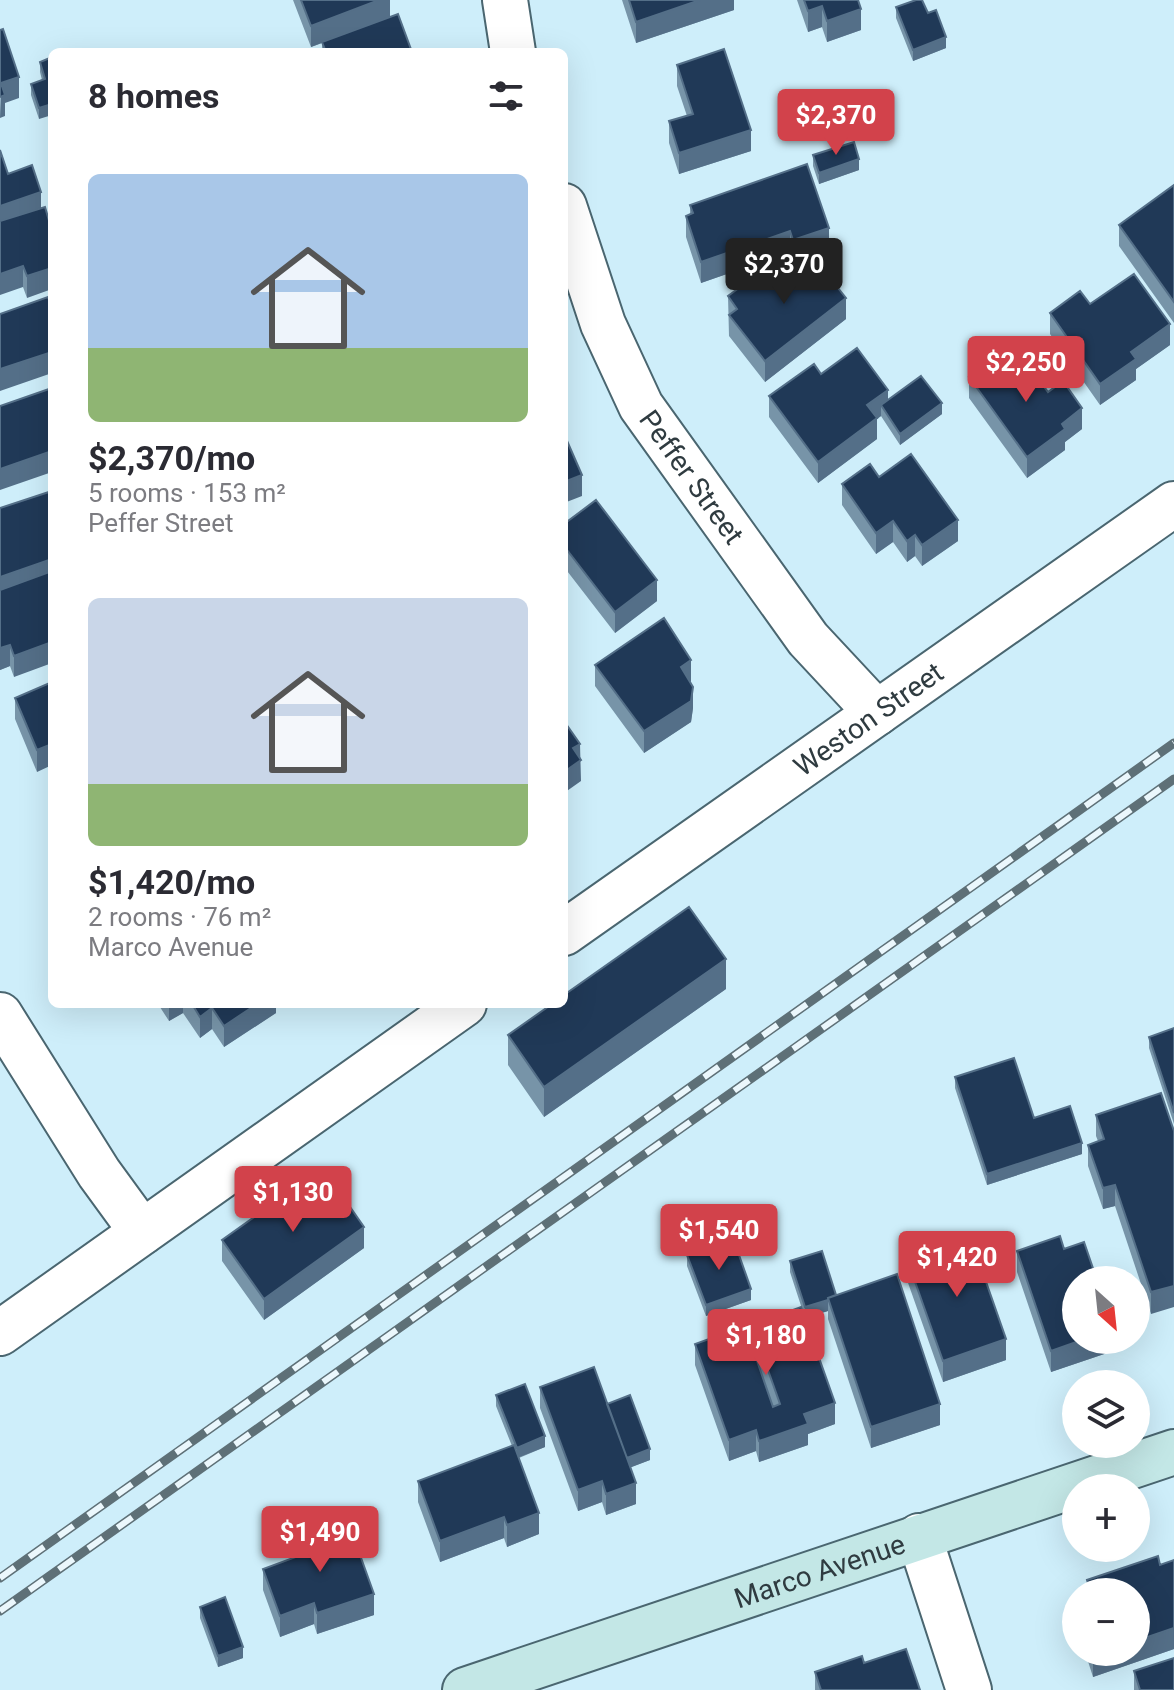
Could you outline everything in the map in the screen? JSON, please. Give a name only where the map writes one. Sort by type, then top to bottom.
[{"type":"street","points":[[505,0],[512,48]]},
{"type":"street","name":"Peffer Street","points":[[568,218],[603,324],[641,406],[808,639],[877,713]]},
{"type":"street","name":"Weston Street","points":[[568,930],[1174,504]]},
{"type":"street","points":[[0,1333],[458,1008]]},
{"type":"street","points":[[0,1015],[90,1160],[142,1232]]},
{"type":"street","name":"Marco Avenue","points":[[465,1690],[1174,1452]]},
{"type":"street","points":[[919,1536],[969,1690]]},
{"type":"building","points":[[301,0],[379,0],[311,26]]},
{"type":"building","points":[[629,0],[700,0],[636,22]]},
{"type":"building","points":[[804,0],[858,0],[861,9],[827,21],[822,6],[808,11]]},
{"type":"building","points":[[922,0],[928,13],[936,10],[946,37],[913,50],[896,7]]},
{"type":"building","points":[[398,14],[411,48],[324,48],[322,42]]},
{"type":"building","points":[[3,29],[19,77],[1,83],[5,95],[0,97],[0,30]]},
{"type":"building","points":[[724,49],[751,130],[679,153],[669,121],[693,114],[677,65]]},
{"type":"building","points":[[48,59],[48,105],[39,108],[31,84],[45,79],[40,62]]},
{"type":"building","points":[[854,142],[859,159],[819,173],[813,155]]},
{"type":"building","points":[[0,150],[8,174],[32,165],[41,192],[0,206]]},
{"type":"building","points":[[807,164],[829,228],[793,240],[790,231],[701,262],[686,216],[693,213],[690,205]]},
{"type":"building","points":[[1174,185],[1174,302],[1119,225]]},
{"type":"building","points":[[45,207],[48,217],[48,269],[27,276],[23,266],[0,274],[0,221]]},
{"type":"building","points":[[810,253],[846,298],[765,361],[729,315],[737,309],[728,296],[755,276],[765,288]]},
{"type":"building","points":[[1134,274],[1170,324],[1131,352],[1136,359],[1100,384],[1050,313],[1080,291],[1090,304]]},
{"type":"building","points":[[48,297],[48,353],[0,369],[0,314]]},
{"type":"building","points":[[857,348],[888,390],[867,405],[877,418],[818,462],[769,396],[814,364],[821,374]]},
{"type":"building","points":[[995,359],[1006,373],[1024,359],[1048,392],[1063,381],[1082,408],[1062,424],[1065,429],[1027,457],[969,377]]},
{"type":"building","points":[[921,376],[942,403],[900,434],[881,405]]},
{"type":"building","points":[[48,389],[48,452],[0,469],[0,406]]},
{"type":"building","points":[[568,443],[582,475],[568,480]]},
{"type":"building","points":[[911,454],[958,520],[922,545],[915,535],[907,541],[893,521],[876,533],[842,484],[870,464],[879,477]]},
{"type":"building","points":[[48,492],[48,560],[0,577],[0,508]]},
{"type":"building","points":[[596,500],[657,580],[615,612],[568,551],[568,521]]},
{"type":"building","points":[[48,572],[48,643],[14,656],[10,645],[0,648],[0,590]]},
{"type":"building","points":[[664,618],[691,660],[681,667],[693,687],[691,701],[644,731],[595,665]]},
{"type":"building","points":[[48,684],[48,746],[37,750],[15,698]]},
{"type":"building","points":[[568,727],[580,744],[573,748],[581,760],[568,769]]},
{"type":"building","points":[[689,907],[726,959],[544,1087],[508,1035],[546,1008],[568,1008],[568,992]]},
{"type":"building","points":[[194,1008],[212,1008],[200,1017]]},
{"type":"building","points":[[212,1008],[251,1008],[224,1026]]},
{"type":"building","points":[[1174,1028],[1174,1113],[1149,1037]]},
{"type":"building","points":[[1014,1058],[1034,1118],[1070,1106],[1082,1143],[987,1174],[955,1077]]},
{"type":"building","points":[[1161,1093],[1174,1131],[1174,1286],[1151,1292],[1150,1266],[1142,1266],[1115,1185],[1103,1188],[1088,1145],[1104,1139],[1096,1115]]},
{"type":"building","points":[[323,1168],[364,1227],[264,1299],[222,1240]]},
{"type":"building","points":[[970,1236],[1006,1339],[943,1361],[907,1259]]},
{"type":"building","points":[[1060,1236],[1064,1249],[1084,1242],[1092,1266],[1062,1266],[1062,1347],[1051,1351],[1017,1251]]},
{"type":"building","points":[[733,1238],[751,1289],[706,1305],[687,1255]]},
{"type":"building","points":[[822,1251],[836,1295],[805,1307],[790,1261]]},
{"type":"building","points":[[897,1274],[940,1404],[871,1427],[828,1298]]},
{"type":"building","points":[[801,1307],[835,1403],[804,1414],[808,1424],[759,1441],[756,1430],[729,1440],[695,1344],[745,1326],[773,1407],[780,1404],[752,1325]]},
{"type":"building","points":[[594,1367],[636,1483],[606,1494],[602,1481],[578,1490],[540,1387]]},
{"type":"building","points":[[525,1384],[545,1436],[517,1448],[496,1395]]},
{"type":"building","points":[[630,1395],[650,1449],[627,1458],[607,1404]]},
{"type":"building","points":[[514,1445],[539,1513],[507,1525],[504,1517],[440,1541],[418,1481]]},
{"type":"building","points":[[350,1527],[374,1594],[317,1613],[314,1603],[280,1616],[263,1569],[304,1554],[298,1535],[319,1528],[322,1537]]},
{"type":"building","points":[[1158,1556],[1160,1565],[1174,1560],[1174,1628],[1150,1636],[1150,1578],[1093,1578],[1140,1562],[1150,1562],[1150,1559]]},
{"type":"building","points":[[225,1597],[243,1647],[218,1656],[200,1607]]},
{"type":"building","points":[[906,1649],[920,1690],[821,1690],[815,1672],[862,1656],[864,1663]]},
{"type":"building","points":[[1174,1658],[1174,1690],[1140,1690],[1134,1671]]},
{"type":"railway","points":[[0,1578],[1174,743]]},
{"type":"railway","points":[[0,1611],[1174,779]]}]
